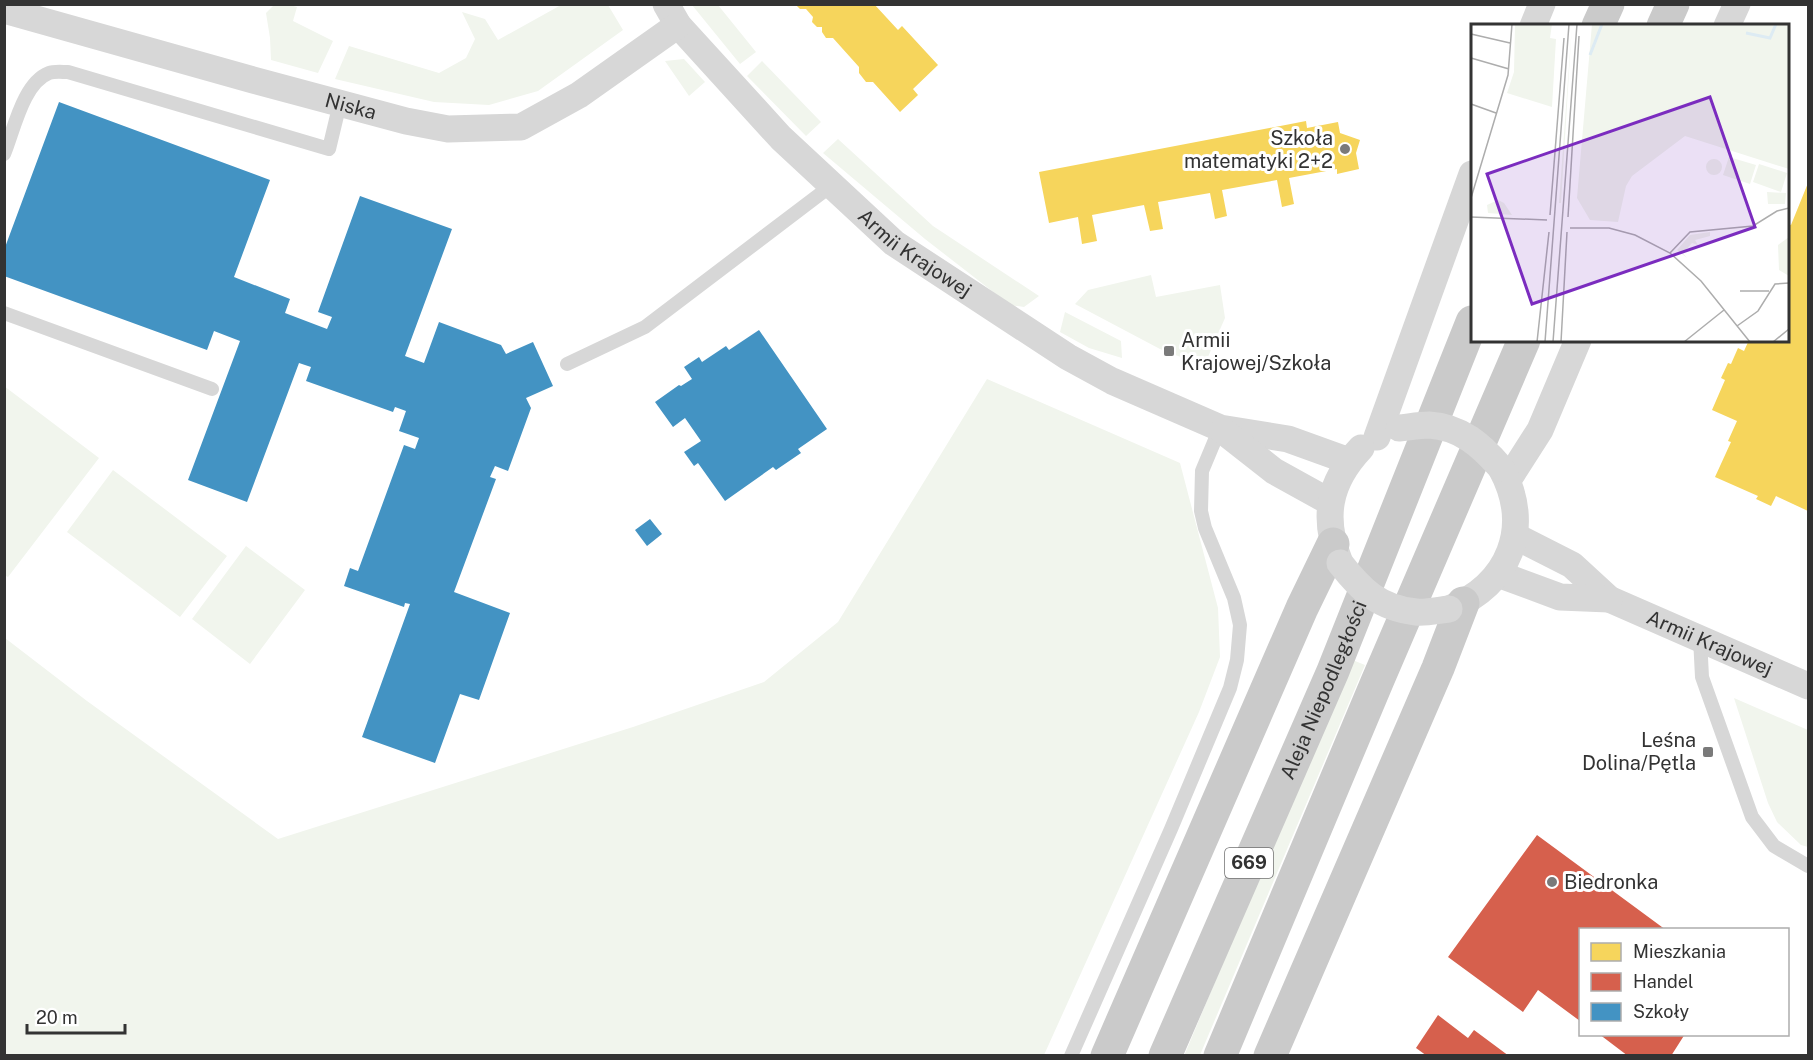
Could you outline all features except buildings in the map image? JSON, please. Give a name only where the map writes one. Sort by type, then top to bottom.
[{"type":"main road","points":[[1599,24],[1608,4]]},
{"type":"main road","points":[[1664,24],[1673,4]]},
{"type":"main road","name":"Aleja Niepodległości","points":[[1165,1056],[1333,671],[1471,327]]},
{"type":"main road","name":"669","points":[[1220,1056],[1372,693],[1523,342]]},
{"type":"main road","points":[[1107,1056],[1302,608],[1336,554]]},
{"type":"main road","points":[[1270,1056],[1438,668],[1456,606]]},
{"type":"street","points":[[1534,24],[1542,4]]},
{"type":"street","points":[[1728,24],[1737,4]]},
{"type":"street","name":"Niska","points":[[4,10],[406,121],[448,129],[521,127],[579,95],[672,15]]},
{"type":"street","name":"Armii Krajowej","points":[[672,15],[781,138],[894,243],[1068,357],[1128,388],[1220,428],[1288,439],[1349,461]]},
{"type":"street","points":[[1388,432],[1471,180]]},
{"type":"street","points":[[1505,474],[1540,430],[1577,342]]},
{"type":"street","points":[[1428,425],[1457,432],[1482,447],[1505,474],[1514,497],[1515,536],[1509,556],[1498,574],[1483,590],[1456,606],[1417,612],[1386,605],[1359,588],[1336,554],[1329,524],[1330,502],[1337,480],[1349,461],[1362,448],[1388,432],[1428,425]]},
{"type":"street","name":"Armii Krajowej","points":[[1220,428],[1274,471],[1330,502]]},
{"type":"street","name":"Armii Krajowej","points":[[1515,536],[1572,565],[1609,599],[1809,686]]},
{"type":"street","name":"Armii Krajowej","points":[[1498,574],[1560,597],[1609,599]]},
{"type":"lane","points":[[4,154],[9,132],[28,92],[34,83],[50,73],[68,72],[329,149],[340,103]]},
{"type":"lane","points":[[567,364],[645,327],[832,185]]},
{"type":"lane","points":[[4,313],[212,389]]},
{"type":"lane","points":[[1071,1056],[1176,818],[1230,688],[1237,660],[1240,625],[1234,598],[1205,528],[1201,511],[1202,471],[1220,428]]},
{"type":"lane","points":[[1700,638],[1702,677],[1752,817],[1774,846],[1809,866]]},
{"type":"shaded area","points":[[274,5],[297,7],[293,21],[333,41],[318,73],[271,60],[266,13]]},
{"type":"shaded area","points":[[561,5],[608,5],[623,30],[538,91],[489,105],[434,102],[335,79],[349,46],[439,73],[466,58],[475,39],[462,12],[485,19],[498,40]]},
{"type":"shaded area","points":[[692,5],[718,5],[756,52],[740,64]]},
{"type":"shaded area","points":[[684,59],[705,82],[689,96],[665,61]]},
{"type":"shaded area","points":[[762,61],[821,122],[806,136],[747,76]]},
{"type":"shaded area","points":[[838,139],[933,226],[1039,296],[1024,307],[1010,305],[925,239],[823,153]]},
{"type":"shaded area","points":[[1151,275],[1156,297],[1220,285],[1225,318],[1204,366],[1160,349],[1075,304],[1088,290]]},
{"type":"shaded area","points":[[1065,312],[1121,341],[1122,358],[1089,348],[1060,332]]},
{"type":"shaded area","points":[[987,379],[1180,463],[1218,608],[1220,657],[1199,712],[1044,1055],[5,1055],[5,638],[87,701],[278,839],[633,727],[764,682],[838,622]]},
{"type":"shaded area","points":[[4,386],[99,458],[8,577],[4,575]]},
{"type":"shaded area","points":[[113,470],[227,556],[180,617],[67,532]]},
{"type":"shaded area","points":[[246,546],[305,590],[250,664],[192,619]]},
{"type":"shaded area","points":[[1350,659],[1365,665],[1200,1055],[1184,1056]]},
{"type":"shaded area","points":[[1734,698],[1808,730],[1808,847],[1801,845],[1777,822],[1768,803]]},
{"type":"place","name":"Szkoła matematyki 2+2","points":[[1345,149]]},
{"type":"place","name":"Armii Krajowej/Szkoła","points":[[1169,351]]},
{"type":"place","name":"Leśna Dolina/Pętla","points":[[1708,752]]},
{"type":"place","name":"Biedronka","points":[[1552,882]]}]
